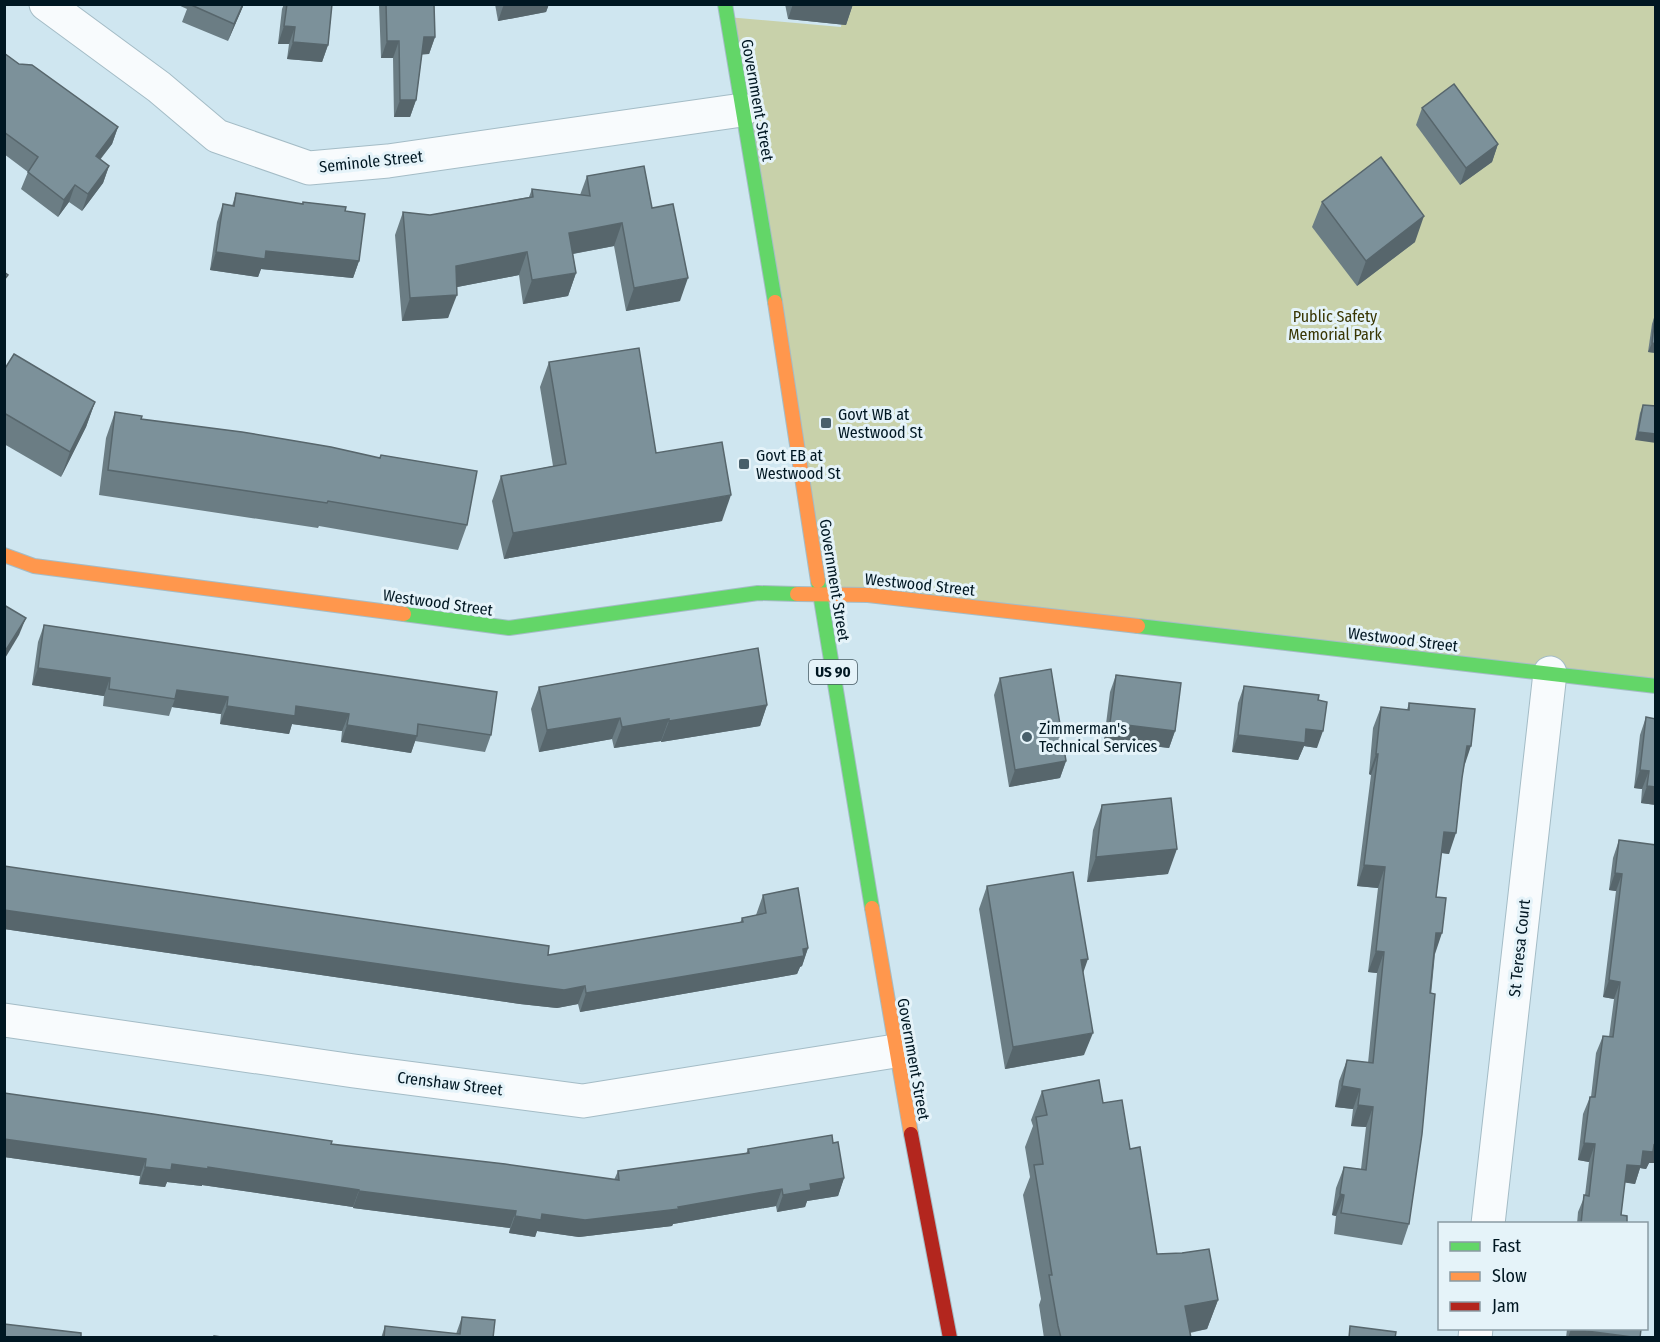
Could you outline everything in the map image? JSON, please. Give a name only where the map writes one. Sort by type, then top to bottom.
[{"type":"street","name":"Seminole Street","points":[[46,4],[159,87],[217,136],[309,168],[388,161],[742,110]]},
{"type":"street","name":"Government Street","points":[[724,4],[759,197],[820,593],[895,1051],[950,1338]]},
{"type":"street","name":"Westwood Street","points":[[4,555],[34,566],[509,628],[758,593],[868,594],[1656,686]]},
{"type":"street","name":"St Teresa Court","points":[[1488,1222],[1550,674]]},
{"type":"street","name":"Crenshaw Street","points":[[4,1020],[583,1101],[895,1051]]},
{"type":"green space","name":"Public Safety Memorial Park","points":[[844,4],[1655,5],[1655,686],[820,593],[727,17],[841,27]]},
{"type":"building","points":[[189,4],[243,4],[234,24]]},
{"type":"building","points":[[287,4],[332,4],[328,45],[293,42],[295,27],[284,26]]},
{"type":"building","points":[[386,4],[434,4],[435,37],[424,37],[416,100],[400,100],[399,41],[387,41]]},
{"type":"building","points":[[4,53],[19,64],[32,65],[118,127],[96,156],[109,166],[88,194],[75,185],[64,200],[28,172],[38,157],[4,132]]},
{"type":"building","points":[[1454,84],[1498,144],[1466,168],[1422,108]]},
{"type":"building","points":[[1381,157],[1424,216],[1366,261],[1322,202]]},
{"type":"building","points":[[644,166],[652,208],[673,204],[688,278],[634,288],[622,223],[569,233],[576,273],[532,280],[527,252],[456,266],[457,295],[410,298],[403,212],[430,215],[533,197],[532,189],[590,196],[587,176]]},
{"type":"building","points":[[236,193],[303,204],[303,202],[346,207],[345,211],[365,214],[359,261],[266,251],[265,259],[216,252],[223,204],[234,206]]},
{"type":"building","points":[[1656,315],[1656,344],[1652,343]]},
{"type":"building","points":[[639,348],[656,453],[722,442],[731,495],[513,533],[501,476],[566,464],[549,362]]},
{"type":"building","points":[[14,354],[95,402],[70,452],[4,413],[4,370]]},
{"type":"building","points":[[1643,405],[1656,406],[1656,434],[1638,432]]},
{"type":"building","points":[[115,412],[142,416],[141,419],[242,432],[331,447],[380,458],[381,455],[477,471],[467,525],[328,501],[327,503],[108,470]]},
{"type":"building","points":[[4,605],[26,618],[4,653]]},
{"type":"building","points":[[44,625],[497,692],[491,735],[418,724],[417,736],[347,725],[349,714],[296,706],[295,716],[227,706],[228,697],[177,690],[175,699],[109,689],[110,678],[38,668]]},
{"type":"building","points":[[758,648],[767,705],[622,727],[620,718],[547,730],[539,687]]},
{"type":"building","name":"Zimmerman's Technical Services","points":[[1051,669],[1066,761],[1015,770],[1000,678]]},
{"type":"building","points":[[1116,675],[1181,683],[1175,731],[1110,723]]},
{"type":"building","points":[[1244,686],[1319,695],[1318,700],[1327,702],[1323,731],[1306,729],[1305,743],[1238,735]]},
{"type":"building","points":[[1409,703],[1475,709],[1471,746],[1467,746],[1462,778],[1456,833],[1444,832],[1436,897],[1446,898],[1442,933],[1436,933],[1430,993],[1435,994],[1422,1134],[1409,1224],[1341,1213],[1344,1195],[1340,1194],[1344,1167],[1366,1170],[1373,1107],[1358,1105],[1360,1089],[1342,1086],[1347,1060],[1373,1063],[1384,952],[1376,951],[1385,867],[1364,865],[1378,754],[1376,754],[1381,707],[1409,710]]},
{"type":"building","points":[[1646,717],[1656,719],[1656,787],[1647,786],[1649,771],[1640,770]]},
{"type":"building","points":[[1171,798],[1177,849],[1096,857],[1102,805]]},
{"type":"building","points":[[1619,840],[1656,845],[1656,1146],[1654,1145],[1653,1152],[1643,1151],[1641,1166],[1627,1165],[1621,1215],[1627,1216],[1627,1222],[1581,1222],[1584,1195],[1589,1196],[1595,1144],[1584,1143],[1590,1097],[1595,1097],[1603,1036],[1613,1037],[1620,982],[1609,980],[1622,874],[1615,873]]},
{"type":"building","points":[[4,866],[549,946],[548,955],[743,922],[742,918],[766,913],[763,895],[798,888],[808,948],[803,949],[804,956],[586,993],[585,986],[564,990],[4,910]]},
{"type":"building","points":[[1073,872],[1088,959],[1081,960],[1093,1033],[1013,1047],[987,886]]},
{"type":"building","points":[[1099,1080],[1103,1103],[1122,1100],[1130,1149],[1140,1147],[1157,1254],[1209,1249],[1218,1300],[1185,1306],[1191,1338],[1061,1338],[1049,1275],[1052,1275],[1034,1165],[1043,1164],[1036,1117],[1047,1115],[1042,1091]]},
{"type":"building","points":[[4,1093],[332,1141],[331,1144],[619,1180],[618,1171],[749,1153],[748,1149],[832,1135],[833,1143],[838,1142],[844,1178],[810,1184],[811,1190],[783,1195],[782,1189],[678,1207],[679,1209],[585,1220],[542,1214],[541,1220],[515,1216],[516,1211],[359,1191],[208,1167],[208,1169],[172,1164],[171,1170],[145,1167],[146,1159],[4,1139]]},
{"type":"building","points":[[462,1317],[495,1320],[493,1338],[384,1338],[385,1326],[460,1334]]},
{"type":"building","points":[[4,1324],[81,1333],[81,1338],[4,1338]]},
{"type":"building","points":[[1350,1326],[1396,1332],[1395,1338],[1349,1338]]},
{"type":"building","points":[[1579,1330],[1641,1330],[1640,1338]]},
{"type":"traffic: fast","points":[[725,4],[775,302]]},
{"type":"traffic: fast","points":[[818,581],[872,908]]},
{"type":"traffic: fast","points":[[404,614],[509,628],[758,593],[797,594]]},
{"type":"traffic: fast","points":[[1138,626],[1656,686]]},
{"type":"traffic: slow","points":[[775,302],[818,581]]},
{"type":"traffic: slow","points":[[4,555],[34,566],[404,614]]},
{"type":"traffic: slow","points":[[797,594],[868,595],[1138,626]]},
{"type":"traffic: slow","points":[[872,908],[911,1134]]},
{"type":"traffic: jam","points":[[911,1134],[950,1338]]},
{"type":"place","name":"Govt WB at Westwood St","points":[[826,423]]},
{"type":"place","name":"Govt EB at Westwood St","points":[[744,464]]},
{"type":"place","name":"Zimmerman's Technical Services","points":[[1027,737]]}]
